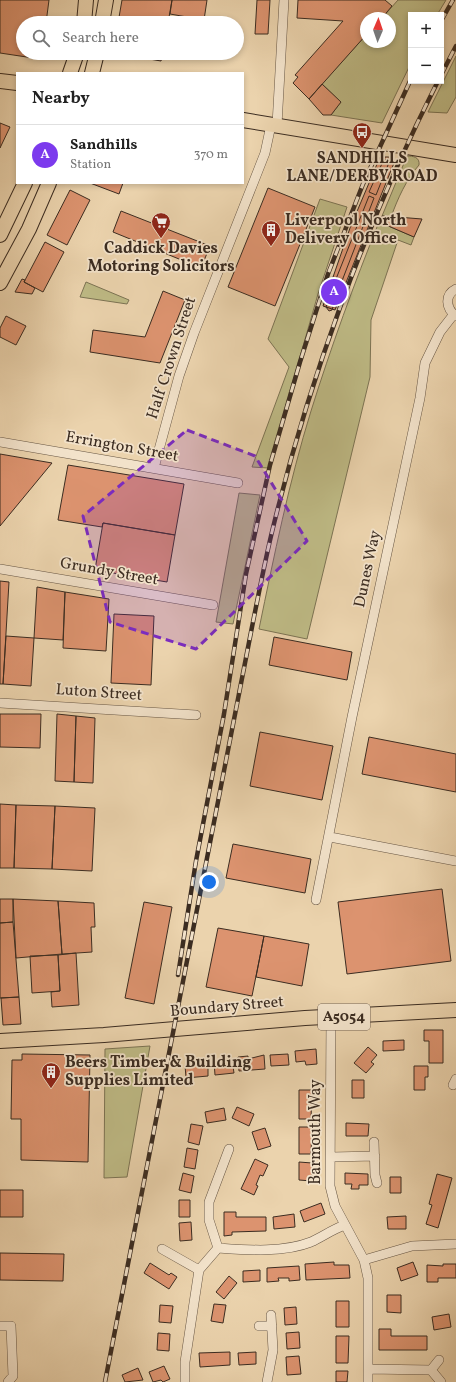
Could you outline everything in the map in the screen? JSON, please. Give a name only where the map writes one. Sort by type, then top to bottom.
[{"type":"main road","points":[[85,16],[86,0]]},
{"type":"main road","points":[[103,16],[106,0]]},
{"type":"main road","points":[[70,72],[75,60]]},
{"type":"main road","points":[[92,72],[95,60]]},
{"type":"main road","points":[[0,82],[16,83]]},
{"type":"main road","points":[[244,120],[456,155]]},
{"type":"main road","points":[[0,235],[25,184]]},
{"type":"main road","points":[[0,283],[29,229],[50,184]]},
{"type":"main road","name":"Boundary Street","points":[[0,1041],[456,1010]]},
{"type":"street","name":"Half Crown Street","points":[[154,468],[184,362],[265,153],[274,125],[284,0]]},
{"type":"street","name":"Dunes Way","points":[[316,900],[330,836],[352,716],[420,398],[425,363],[440,332],[455,315],[449,309],[448,299],[450,294],[456,289]]},
{"type":"street","name":"Errington Street","points":[[0,442],[238,483]]},
{"type":"street","name":"Grundy Street","points":[[0,568],[213,605]]},
{"type":"street","name":"Luton Street","points":[[0,703],[196,715]]},
{"type":"street","points":[[330,836],[456,861]]},
{"type":"street","name":"Barmouth Way","points":[[330,1018],[330,1186],[335,1206],[364,1260],[368,1278],[368,1382]]},
{"type":"street","points":[[374,1142],[375,1175],[377,1183]]},
{"type":"street","points":[[218,1248],[210,1220],[209,1202],[229,1149]]},
{"type":"street","points":[[330,1157],[375,1156]]},
{"type":"street","points":[[218,1248],[244,1250],[293,1247],[311,1242],[344,1225]]},
{"type":"street","points":[[364,1260],[412,1246],[456,1244]]},
{"type":"street","points":[[185,1382],[185,1362],[199,1270],[218,1248]]},
{"type":"street","points":[[162,1249],[199,1270]]},
{"type":"street","points":[[267,1382],[273,1350],[271,1315]]},
{"type":"street","points":[[0,1326],[12,1326],[13,1376],[8,1382]]},
{"type":"street","points":[[259,1326],[272,1326]]},
{"type":"street","points":[[431,1370],[439,1360]]},
{"type":"street","points":[[368,1369],[431,1370],[441,1382]]},
{"type":"highlighted area","points":[[187,430],[255,456],[307,541],[196,649],[110,622],[83,516]]},
{"type":"shaded area","points":[[398,0],[446,0],[439,12],[408,12],[408,69],[382,123],[331,115],[341,102],[322,84],[360,42],[360,48],[396,48],[396,12],[387,12]]},
{"type":"shaded area","points":[[456,56],[456,97],[447,113],[428,112],[442,84],[444,84],[444,80]]},
{"type":"shaded area","points":[[407,156],[417,159],[419,165],[410,177],[396,203],[391,217],[382,216]]},
{"type":"shaded area","points":[[320,199],[347,207],[318,294],[268,468],[252,467],[289,367],[268,339]]},
{"type":"shaded area","points":[[379,222],[414,237],[411,245],[398,240],[371,320],[370,377],[307,639],[259,629],[282,519],[303,438],[335,339]]},
{"type":"shaded area","points":[[86,282],[129,300],[127,304],[80,297]]},
{"type":"shaded area","points":[[239,493],[260,495],[233,624],[216,622]]},
{"type":"shaded area","points":[[150,1046],[127,1177],[104,1178],[105,1049]]},
{"type":"building","points":[[0,0],[49,0],[47,16],[16,16],[16,55],[0,53]]},
{"type":"building","points":[[122,0],[172,0],[169,16],[119,16]]},
{"type":"building","points":[[172,0],[207,0],[205,16],[181,16],[170,14]]},
{"type":"building","points":[[257,0],[270,0],[268,34],[255,34]]},
{"type":"building","points":[[298,0],[385,0],[392,6],[387,12],[360,12],[360,42],[309,99],[293,83],[298,77],[295,75],[343,21],[297,18]]},
{"type":"building","points":[[322,84],[341,102],[331,115],[323,115],[309,99]]},
{"type":"building","points":[[0,123],[10,127],[0,148]]},
{"type":"building","points":[[380,157],[394,163],[335,310],[323,306],[350,228]]},
{"type":"building","points":[[385,157],[389,157],[390,160],[376,195],[369,192]]},
{"type":"building","points":[[93,184],[123,184],[119,194]]},
{"type":"building","name":"Liverpool North Delivery Office","points":[[268,188],[315,207],[275,306],[228,287]]},
{"type":"building","points":[[70,190],[90,200],[67,245],[47,235]]},
{"type":"building","points":[[369,196],[374,198],[340,286],[334,284]]},
{"type":"building","points":[[121,211],[210,246],[201,268],[113,232]]},
{"type":"building","points":[[382,216],[422,219],[414,237],[379,222]]},
{"type":"building","points":[[45,242],[64,252],[43,292],[24,282]]},
{"type":"building","points":[[22,279],[25,280],[24,282],[35,288],[32,294],[15,292]]},
{"type":"building","points":[[334,287],[339,289],[332,310],[329,311],[326,307]]},
{"type":"building","points":[[163,291],[185,300],[160,363],[90,352],[93,330],[145,337]]},
{"type":"building","points":[[6,316],[26,326],[16,345],[0,337],[0,328]]},
{"type":"building","points":[[0,454],[52,463],[0,526]]},
{"type":"building","points":[[68,465],[184,484],[175,535],[103,523],[102,527],[58,520]]},
{"type":"building","points":[[103,523],[175,535],[167,582],[95,570]]},
{"type":"building","points":[[0,581],[9,582],[3,684],[0,684]]},
{"type":"building","points":[[37,587],[65,592],[63,640],[34,638]]},
{"type":"building","points":[[65,592],[109,599],[106,651],[63,648]]},
{"type":"building","points":[[114,614],[154,616],[151,685],[111,683]]},
{"type":"building","points":[[6,636],[34,638],[31,686],[3,684]]},
{"type":"building","points":[[274,637],[352,652],[347,680],[269,665]]},
{"type":"building","points":[[0,714],[41,714],[40,748],[0,747]]},
{"type":"building","points":[[57,714],[76,716],[74,782],[55,781]]},
{"type":"building","points":[[76,716],[95,718],[93,783],[74,782]]},
{"type":"building","points":[[260,732],[333,746],[322,800],[250,786]]},
{"type":"building","points":[[369,737],[456,754],[456,792],[362,774]]},
{"type":"building","points":[[0,804],[16,805],[14,868],[0,868]]},
{"type":"building","points":[[16,805],[55,806],[52,869],[14,868]]},
{"type":"building","points":[[55,806],[95,808],[92,871],[52,869]]},
{"type":"building","points":[[233,844],[311,859],[305,893],[226,878]]},
{"type":"building","points":[[442,889],[451,961],[347,974],[338,902]]},
{"type":"building","points":[[0,899],[13,899],[13,922],[0,923]]},
{"type":"building","points":[[13,899],[58,901],[62,954],[16,958]]},
{"type":"building","points":[[58,901],[94,903],[95,927],[91,927],[92,952],[62,954]]},
{"type":"building","points":[[144,902],[172,907],[154,1004],[125,998]]},
{"type":"building","points":[[13,922],[19,997],[0,998],[0,923]]},
{"type":"building","points":[[218,928],[264,936],[252,996],[206,987]]},
{"type":"building","points":[[264,936],[309,944],[302,986],[256,977]]},
{"type":"building","points":[[76,953],[79,1005],[52,1007],[51,992],[60,991],[58,955]]},
{"type":"building","points":[[58,955],[60,991],[32,993],[30,956]]},
{"type":"building","points":[[19,997],[21,1024],[3,1025],[1,998]]},
{"type":"building","points":[[424,1030],[443,1030],[443,1063],[429,1063],[429,1041],[424,1041]]},
{"type":"building","points":[[404,1040],[404,1050],[383,1051],[383,1041]]},
{"type":"building","points":[[368,1047],[377,1055],[371,1062],[374,1064],[366,1073],[354,1063]]},
{"type":"building","points":[[316,1049],[317,1064],[306,1065],[305,1061],[296,1062],[295,1051]]},
{"type":"building","name":"Beers Timber & Building Supplies Limited","points":[[22,1054],[90,1055],[88,1162],[21,1160],[21,1119],[11,1119],[12,1060],[22,1060]]},
{"type":"building","points":[[288,1054],[289,1065],[271,1066],[270,1055]]},
{"type":"building","points":[[264,1055],[265,1069],[239,1071],[238,1057],[248,1056],[248,1059]]},
{"type":"building","points":[[232,1060],[234,1073],[215,1075],[214,1062]]},
{"type":"building","points":[[208,1064],[208,1076],[186,1078],[185,1065]]},
{"type":"building","points":[[414,1066],[428,1066],[428,1077],[425,1077],[425,1090],[414,1090]]},
{"type":"building","points":[[352,1080],[364,1080],[364,1098],[352,1098]]},
{"type":"building","points":[[299,1090],[312,1090],[311,1119],[299,1119]]},
{"type":"building","points":[[237,1107],[254,1114],[249,1126],[232,1118]]},
{"type":"building","points":[[224,1108],[226,1120],[207,1123],[205,1112]]},
{"type":"building","points":[[346,1123],[369,1124],[368,1136],[346,1136]]},
{"type":"building","points":[[191,1124],[203,1126],[199,1145],[188,1142]]},
{"type":"building","points":[[299,1127],[312,1127],[311,1154],[299,1154]]},
{"type":"building","points":[[265,1128],[271,1146],[258,1150],[252,1132]]},
{"type":"building","points":[[187,1148],[198,1150],[195,1169],[184,1167]]},
{"type":"building","points":[[255,1159],[268,1165],[263,1176],[260,1175],[256,1185],[258,1186],[254,1195],[241,1189]]},
{"type":"building","points":[[299,1162],[312,1163],[312,1181],[299,1180]]},
{"type":"building","points":[[183,1173],[194,1176],[191,1193],[179,1190]]},
{"type":"building","points":[[345,1173],[368,1174],[368,1185],[359,1185],[359,1189],[351,1189],[352,1184],[345,1184]]},
{"type":"building","points":[[437,1174],[452,1178],[438,1228],[426,1224],[432,1205],[429,1204]]},
{"type":"building","points":[[390,1177],[401,1177],[401,1193],[390,1193]]},
{"type":"building","points":[[0,1190],[23,1190],[23,1217],[0,1217]]},
{"type":"building","points":[[179,1200],[190,1200],[190,1217],[179,1217]]},
{"type":"building","points":[[321,1203],[325,1214],[304,1222],[300,1211]]},
{"type":"building","points":[[224,1212],[236,1212],[236,1217],[266,1217],[266,1231],[232,1232],[232,1235],[224,1236]]},
{"type":"building","points":[[294,1214],[295,1227],[274,1229],[273,1217]]},
{"type":"building","points":[[406,1216],[406,1229],[388,1229],[387,1217]]},
{"type":"building","points":[[191,1222],[192,1240],[180,1241],[179,1223]]},
{"type":"building","points":[[0,1253],[64,1254],[63,1281],[0,1280]]},
{"type":"building","points":[[334,1262],[334,1265],[349,1265],[350,1278],[306,1280],[305,1264]]},
{"type":"building","points":[[413,1262],[418,1275],[401,1281],[397,1268]]},
{"type":"building","points":[[150,1263],[169,1275],[171,1273],[177,1277],[169,1289],[144,1273]]},
{"type":"building","points":[[443,1264],[456,1264],[456,1278],[438,1278],[438,1282],[427,1282],[427,1265],[443,1266]]},
{"type":"building","points":[[299,1266],[300,1280],[289,1281],[289,1278],[278,1278],[279,1281],[267,1282],[267,1268]]},
{"type":"building","points":[[260,1270],[260,1281],[243,1282],[243,1271]]},
{"type":"building","points":[[229,1276],[237,1283],[224,1299],[216,1292]]},
{"type":"building","points":[[387,1295],[401,1295],[401,1313],[387,1312]]},
{"type":"building","points":[[336,1301],[349,1301],[349,1327],[336,1327]]},
{"type":"building","points":[[214,1304],[226,1305],[223,1323],[211,1321]]},
{"type":"building","points":[[160,1305],[173,1306],[171,1323],[159,1322]]},
{"type":"building","points":[[296,1307],[297,1324],[285,1325],[284,1308]]},
{"type":"building","points":[[449,1314],[451,1327],[434,1330],[432,1317]]},
{"type":"building","points":[[379,1329],[391,1329],[391,1336],[427,1336],[427,1350],[379,1350]]},
{"type":"building","points":[[299,1332],[300,1348],[287,1349],[286,1333]]},
{"type":"building","points":[[158,1333],[170,1334],[169,1351],[157,1350]]},
{"type":"building","points":[[336,1336],[349,1336],[348,1363],[336,1363]]},
{"type":"building","points":[[230,1352],[230,1365],[200,1367],[199,1353]]},
{"type":"building","points":[[256,1352],[256,1364],[239,1365],[238,1353]]},
{"type":"building","points":[[299,1356],[301,1374],[287,1375],[286,1357]]},
{"type":"building","points":[[164,1366],[170,1379],[163,1382],[161,1380],[153,1382],[149,1372]]},
{"type":"building","points":[[138,1368],[143,1380],[125,1382],[122,1375]]},
{"type":"building","points":[[336,1371],[348,1371],[347,1382],[336,1382]]},
{"type":"railway","points":[[444,16],[453,0]]},
{"type":"railway","points":[[444,69],[456,46]]},
{"type":"railway","points":[[178,975],[196,861],[224,714],[246,574],[270,465],[300,362],[328,274],[363,184],[409,84]]},
{"type":"railway","points":[[105,1382],[271,536],[303,419],[341,304],[363,246],[387,190],[437,84]]},
{"type":"place","name":"SANDHILLS LANE/DERBY ROAD","points":[[362,149]]},
{"type":"place","name":"Caddick Davies Motoring Solicitors","points":[[161,239]]},
{"type":"place","name":"Liverpool North Delivery Office","points":[[271,247]]},
{"type":"place","name":"Sandhills","points":[[334,292]]},
{"type":"place","name":"Beers Timber & Building Supplies Limited","points":[[51,1089]]}]
